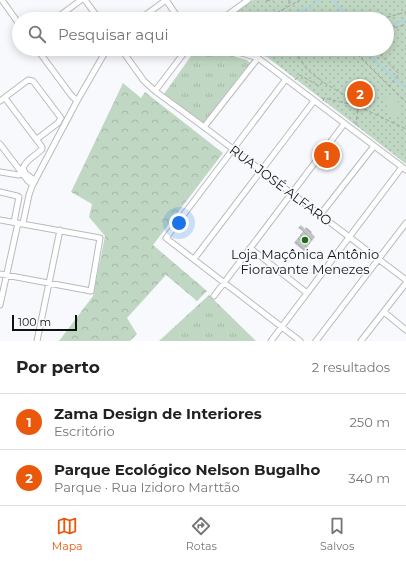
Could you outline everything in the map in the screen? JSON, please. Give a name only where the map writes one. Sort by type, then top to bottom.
[{"type":"street","points":[[2,0],[12,14]]},
{"type":"street","points":[[65,12],[81,0]]},
{"type":"street","points":[[85,0],[94,12]]},
{"type":"street","points":[[150,12],[166,0],[175,12]]},
{"type":"street","points":[[232,12],[248,0]]},
{"type":"street","points":[[42,56],[77,101]]},
{"type":"street","points":[[0,305],[18,223],[34,182],[103,56]]},
{"type":"street","name":"RUA JOSÉ ALFARO","points":[[125,56],[144,81],[155,91],[292,193],[406,282]]},
{"type":"street","points":[[155,91],[182,56]]},
{"type":"street","points":[[251,56],[258,58],[404,169],[349,237],[271,341]]},
{"type":"street","points":[[204,127],[258,58]]},
{"type":"street","points":[[23,174],[24,165],[42,149],[37,139],[2,100],[28,80],[33,81],[61,118],[58,123],[37,139]]},
{"type":"street","points":[[286,80],[166,238],[300,341]]},
{"type":"street","points":[[194,259],[314,101]]},
{"type":"street","points":[[214,296],[344,124]]},
{"type":"street","points":[[0,144],[28,181],[34,182]]},
{"type":"street","points":[[320,215],[374,146]]},
{"type":"street","points":[[0,172],[23,174]]},
{"type":"street","points":[[0,192],[19,197],[18,223]]},
{"type":"street","points":[[0,220],[100,238],[91,292],[0,274]]},
{"type":"street","points":[[316,341],[406,223]]},
{"type":"street","points":[[37,341],[60,230]]},
{"type":"street","points":[[250,248],[307,293]]},
{"type":"street","points":[[361,341],[406,282]]},
{"type":"street","points":[[384,312],[406,330]]},
{"type":"path","points":[[267,0],[273,0]]},
{"type":"path","points":[[289,0],[289,6]]},
{"type":"path","points":[[278,12],[300,0]]},
{"type":"path","points":[[394,15],[406,12]]},
{"type":"path","points":[[394,28],[406,24]]},
{"type":"path","points":[[299,56],[308,70],[323,82],[354,101],[358,106],[356,132]]},
{"type":"path","points":[[359,56],[406,102]]},
{"type":"path","points":[[382,56],[400,74],[389,86]]},
{"type":"path","points":[[291,84],[300,76],[319,86],[323,82]]},
{"type":"path","points":[[319,105],[324,98],[358,106],[406,129]]},
{"type":"green space","points":[[253,0],[406,0],[406,164],[267,57],[264,56],[394,56],[394,12],[237,12]]},
{"type":"green space","points":[[191,56],[233,56],[247,60],[250,63],[203,123],[164,94]]},
{"type":"green space","points":[[123,83],[141,98],[145,92],[223,153],[153,245],[207,291],[197,301],[166,275],[127,318],[137,334],[130,341],[59,341],[93,296],[105,236],[89,217],[92,204],[71,192]]},
{"type":"green space","points":[[388,95],[394,96],[400,105],[402,111],[400,116],[395,117],[390,113],[384,100]]},
{"type":"green space","points":[[209,295],[256,341],[159,341]]},
{"type":"building","name":"Loja Maçônica Antônio Fioravante Menezes","points":[[301,225],[305,229],[306,227],[312,232],[311,233],[315,237],[304,251],[294,243],[303,231],[298,228]]},
{"type":"waterway","points":[[299,12],[312,6],[318,0]]},
{"type":"waterway","points":[[333,0],[344,12]]},
{"type":"waterway","points":[[394,24],[406,20]]},
{"type":"waterway","points":[[372,56],[375,61],[406,88]]},
{"type":"place","name":"Parque Ecológico Nelson Bugalho","points":[[360,94]]},
{"type":"place","name":"Zama Design de Interiores","points":[[327,155]]},
{"type":"place","name":"Loja Maçônica Antônio Fioravante Menezes","points":[[305,240]]}]
